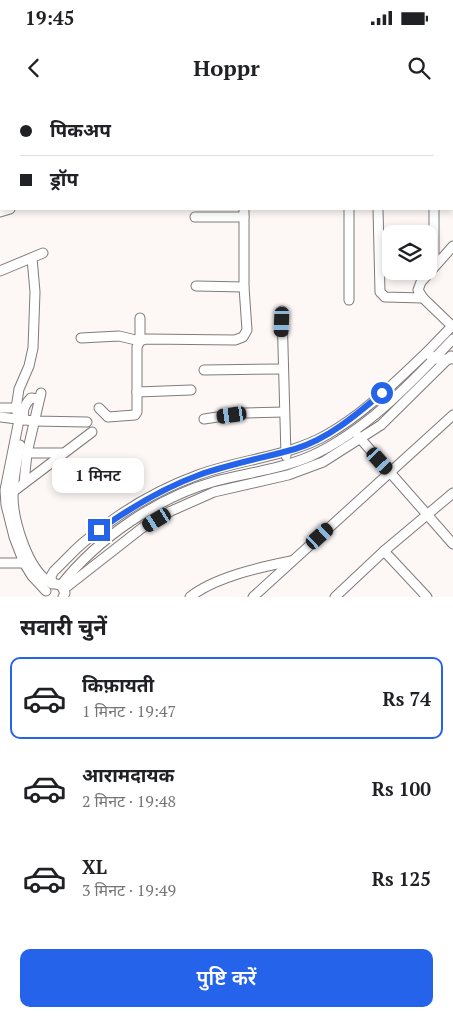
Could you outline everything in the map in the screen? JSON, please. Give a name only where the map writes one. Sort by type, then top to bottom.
[{"type":"street","points":[[349,210],[349,300]]},
{"type":"street","points":[[378,210],[380,292],[385,297],[422,298]]},
{"type":"street","points":[[434,210],[434,225]]},
{"type":"street","points":[[81,338],[119,336],[140,341],[146,339],[235,340],[243,337],[246,330],[244,213],[195,217]]},
{"type":"street","points":[[437,263],[453,246]]},
{"type":"street","points":[[0,271],[43,253]]},
{"type":"street","points":[[32,258],[35,292],[33,348],[29,366],[19,389],[16,408],[22,420],[3,479],[27,552],[38,572],[62,591]]},
{"type":"street","points":[[62,591],[51,576],[54,571],[84,542],[119,516],[153,495],[198,475],[296,449],[328,435],[347,422],[395,382],[453,325],[422,298],[418,290],[424,280]]},
{"type":"street","points":[[196,286],[244,287]]},
{"type":"street","points":[[282,311],[282,369],[286,464]]},
{"type":"street","points":[[99,408],[108,417],[135,415],[137,412],[137,347],[140,341],[140,318]]},
{"type":"street","points":[[62,591],[91,553],[119,529],[144,513],[179,495],[213,482],[308,457],[327,448],[354,431],[378,413],[453,339]]},
{"type":"street","points":[[427,352],[434,359]]},
{"type":"street","points":[[434,359],[452,357]]},
{"type":"street","points":[[62,591],[142,528],[171,511],[214,492],[307,469],[323,462],[361,439],[393,414],[452,357]]},
{"type":"street","points":[[204,370],[282,369]]},
{"type":"street","points":[[137,392],[190,390]]},
{"type":"street","points":[[24,483],[27,453],[40,396],[31,398],[25,404],[6,490],[6,505],[24,563],[47,594]]},
{"type":"street","points":[[0,408],[16,408]]},
{"type":"street","points":[[204,419],[245,413],[284,412]]},
{"type":"street","points":[[253,597],[453,415]]},
{"type":"street","points":[[0,417],[34,422],[87,422]]},
{"type":"street","points":[[347,422],[453,544]]},
{"type":"street","points":[[6,490],[24,483],[92,432]]},
{"type":"street","points":[[27,453],[64,453]]},
{"type":"street","points":[[335,597],[384,551],[453,493]]},
{"type":"street","points":[[384,551],[427,597]]},
{"type":"street","points":[[190,597],[210,584],[262,567],[292,561]]},
{"type":"street","points":[[0,563],[24,563]]},
{"type":"street","points":[[47,594],[48,587],[62,591]]},
{"type":"street","points":[[343,589],[350,597]]},
{"type":"route","points":[[99,530],[153,495],[198,475],[247,460],[296,449],[328,435],[355,416],[382,393]]}]
